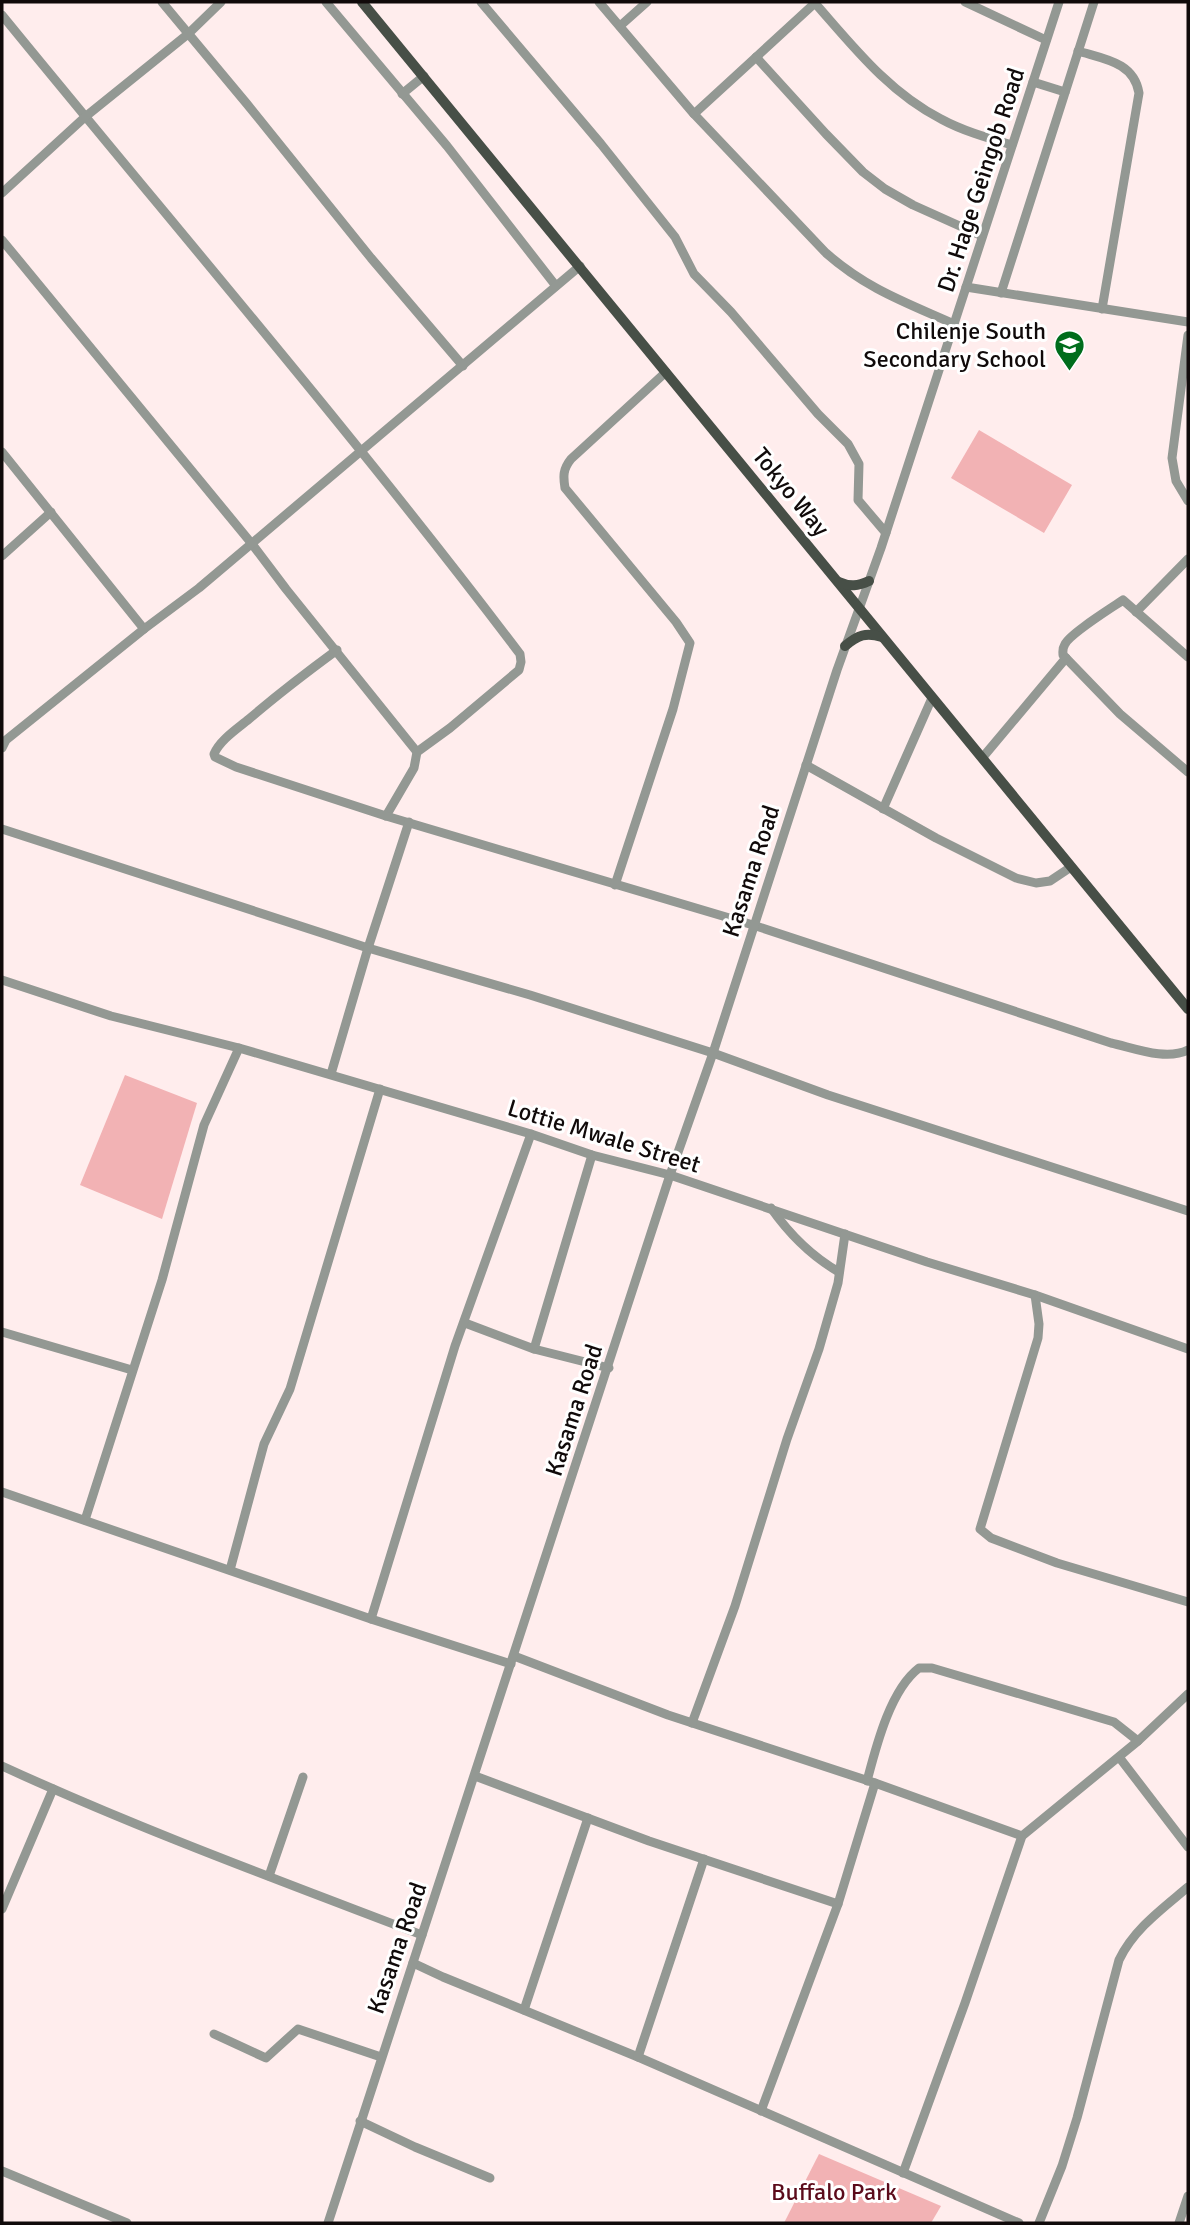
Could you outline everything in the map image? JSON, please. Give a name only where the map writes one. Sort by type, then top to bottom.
[{"type":"main road","name":"Tokyo Way","points":[[362,2],[1188,1009]]},
{"type":"main road","points":[[836,581],[858,586],[869,581]]},
{"type":"main road","points":[[845,646],[856,636],[869,633],[883,637]]},
{"type":"street","points":[[162,2],[354,238],[463,366]]},
{"type":"street","points":[[2,193],[85,117],[188,34],[221,2]]},
{"type":"street","points":[[327,2],[462,165],[556,286]]},
{"type":"street","points":[[481,2],[601,144],[675,237],[694,274],[848,444],[859,464],[858,500],[886,533]]},
{"type":"street","points":[[599,2],[694,114],[790,217],[849,274],[877,290],[954,324]]},
{"type":"street","points":[[620,26],[647,2]]},
{"type":"street","points":[[694,114],[814,2],[873,68],[912,103],[941,120],[1012,145]]},
{"type":"street","points":[[965,2],[1046,40]]},
{"type":"street","name":"Dr. Hage Geingob Road","points":[[859,609],[1059,2]]},
{"type":"street","points":[[1001,293],[1094,2]]},
{"type":"street","points":[[2,15],[360,451],[520,654],[522,662],[519,670],[417,752],[414,768],[386,816]]},
{"type":"street","points":[[1078,51],[1115,62],[1129,71],[1137,80],[1139,93],[1102,309]]},
{"type":"street","points":[[756,57],[826,134],[885,190],[982,236]]},
{"type":"street","points":[[402,94],[424,76]]},
{"type":"street","points":[[1033,82],[1065,92]]},
{"type":"street","points":[[2,240],[252,544],[417,752]]},
{"type":"street","points":[[2,748],[6,740],[199,588],[580,266]]},
{"type":"street","points":[[966,287],[1188,322]]},
{"type":"street","points":[[1188,335],[1172,458],[1176,481],[1188,501]]},
{"type":"street","points":[[615,885],[673,709],[690,643],[652,592],[565,488],[563,477],[564,467],[571,459],[666,373]]},
{"type":"street","points":[[2,452],[144,629]]},
{"type":"street","points":[[2,556],[51,512]]},
{"type":"street","points":[[1136,612],[1188,559]]},
{"type":"street","points":[[1188,657],[1123,600],[1065,642],[1063,649],[1063,655],[1120,714],[1188,772]]},
{"type":"street","name":"Kasama Road","points":[[328,2223],[670,1175],[713,1053],[859,609]]},
{"type":"street","points":[[337,650],[241,725],[218,746],[214,754],[221,761],[236,767],[386,816],[753,925],[1111,1043],[1160,1054],[1181,1054],[1188,1050]]},
{"type":"street","points":[[983,757],[1066,658]]},
{"type":"street","points":[[883,810],[932,698]]},
{"type":"street","points":[[806,765],[883,810],[1016,878],[1036,883],[1050,881],[1071,867]]},
{"type":"street","points":[[331,1074],[408,822]]},
{"type":"street","points":[[2,829],[368,948],[530,995],[713,1053],[828,1095],[1188,1211]]},
{"type":"street","name":"Lottie Mwale Street","points":[[2,980],[111,1016],[331,1074],[592,1155],[670,1175],[1035,1295],[1188,1349]]},
{"type":"street","points":[[85,1520],[162,1280],[204,1125],[239,1048]]},
{"type":"street","points":[[230,1570],[264,1444],[290,1389],[380,1089]]},
{"type":"street","points":[[371,1619],[427,1436],[531,1134]]},
{"type":"street","points":[[534,1349],[592,1155]]},
{"type":"street","points":[[771,1208],[787,1231],[818,1260],[839,1272]]},
{"type":"street","points":[[692,1723],[735,1606],[787,1440],[819,1349],[835,1294],[845,1234]]},
{"type":"street","points":[[1035,1295],[1038,1338],[979,1529],[990,1538],[1057,1563],[1188,1602]]},
{"type":"street","points":[[465,1323],[534,1349],[609,1368]]},
{"type":"street","points":[[2,1332],[132,1370]]},
{"type":"street","points":[[2,1492],[371,1619],[513,1660],[1022,1836]]},
{"type":"street","points":[[761,2111],[838,1904],[871,1782],[882,1729],[904,1685],[919,1668],[932,1668],[1114,1722],[1138,1741]]},
{"type":"street","points":[[903,2173],[1022,1836],[1138,1741],[1188,1694]]},
{"type":"street","points":[[1119,1757],[1188,1847]]},
{"type":"street","points":[[2,1766],[269,1876],[422,1935]]},
{"type":"street","points":[[475,1776],[704,1859],[838,1904]]},
{"type":"street","points":[[269,1876],[303,1777]]},
{"type":"street","points":[[2,1909],[53,1789]]},
{"type":"street","points":[[524,2010],[588,1818]]},
{"type":"street","points":[[638,2057],[676,1936],[704,1859]]},
{"type":"street","points":[[1039,2223],[1062,2166],[1077,2118],[1119,1960],[1140,1928],[1188,1887]]},
{"type":"street","points":[[413,1963],[638,2057],[1019,2223]]},
{"type":"street","points":[[214,2034],[266,2058],[298,2029],[381,2057]]},
{"type":"street","points":[[360,2121],[489,2178]]},
{"type":"street","points":[[2,2171],[127,2223]]},
{"type":"street","points":[[1179,2223],[1188,2196]]},
{"type":"green space","points":[[979,430],[1072,485],[1044,533],[951,478]]},
{"type":"green space","points":[[125,1075],[197,1103],[162,1219],[80,1185]]},
{"type":"green space","name":"Buffalo Park","points":[[819,2154],[941,2206],[931,2223],[784,2223]]},
{"type":"place","name":"Chilenje South Secondary School","points":[[1069,372]]}]
